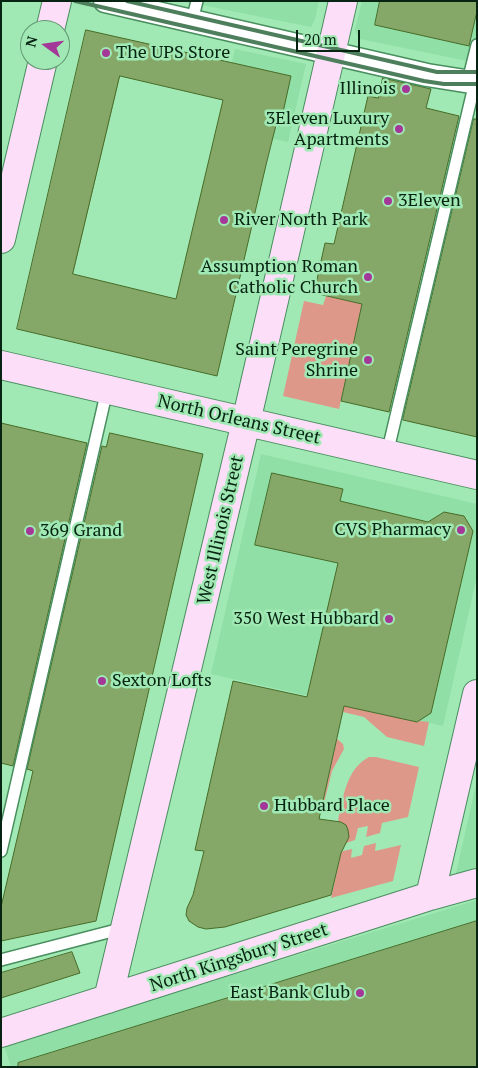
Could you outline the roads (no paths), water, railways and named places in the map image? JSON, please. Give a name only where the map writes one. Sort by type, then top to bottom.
[{"type":"street","points":[[52,20],[57,1]]},
{"type":"street","points":[[105,1],[194,11],[331,54],[427,75],[473,82]]},
{"type":"street","name":"West Illinois Street","points":[[108,999],[246,422],[343,1]]},
{"type":"street","points":[[1,239],[41,70]]},
{"type":"street","name":"North Orleans Street","points":[[1,365],[477,475]]},
{"type":"street","points":[[430,896],[472,740],[477,694]]},
{"type":"street","name":"North Kingsbury Street","points":[[1,1033],[430,896],[477,883]]},
{"type":"lane","points":[[386,454],[473,82],[477,44]]},
{"type":"lane","points":[[1,851],[107,390]]},
{"type":"lane","points":[[1,960],[126,927]]},
{"type":"railway","points":[[75,1],[424,81],[444,84],[477,84]]},
{"type":"railway","points":[[127,1],[437,72],[477,72]]},
{"type":"place","name":"The UPS Store","points":[[106,53]]},
{"type":"place","name":"Illinois","points":[[406,89]]},
{"type":"place","name":"3Eleven Luxury Apartments","points":[[399,129]]},
{"type":"place","name":"3Eleven","points":[[388,201]]},
{"type":"place","name":"River North Park","points":[[224,220]]},
{"type":"place","name":"Assumption Roman Catholic Church","points":[[368,277]]},
{"type":"place","name":"Saint Peregrine Shrine","points":[[368,360]]},
{"type":"place","name":"CVS Pharmacy","points":[[461,530]]},
{"type":"place","name":"369 Grand","points":[[30,531]]},
{"type":"place","name":"350 West Hubbard","points":[[389,619]]},
{"type":"place","name":"Sexton Lofts","points":[[102,681]]},
{"type":"place","name":"Hubbard Place","points":[[264,806]]},
{"type":"place","name":"East Bank Club","points":[[360,993]]}]
